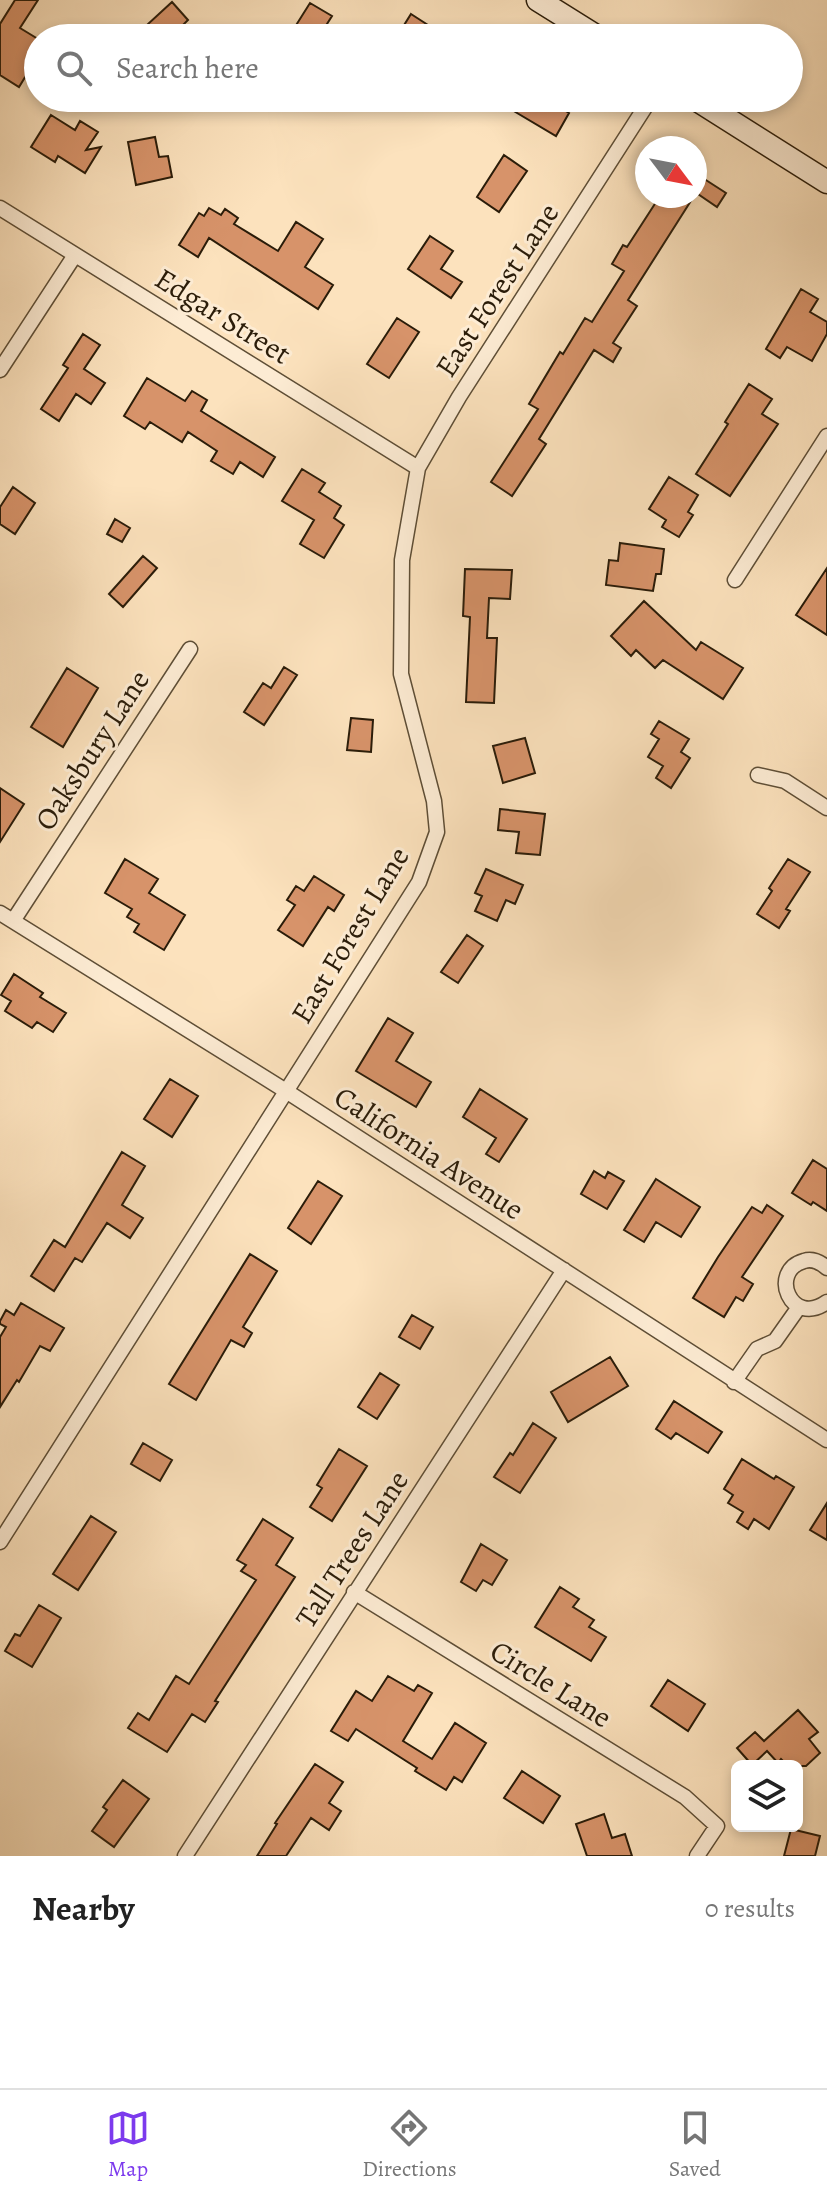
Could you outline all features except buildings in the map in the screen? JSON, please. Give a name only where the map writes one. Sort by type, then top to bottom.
[{"type":"main road","points":[[538,0],[577,24]]},
{"type":"main road","points":[[716,112],[827,182]]},
{"type":"street","name":"East Forest Lane","points":[[0,1542],[419,882],[437,832],[434,801],[401,674],[402,560],[418,468],[459,397],[642,112]]},
{"type":"street","name":"Edgar Street","points":[[0,208],[418,468]]},
{"type":"street","points":[[0,370],[75,255]]},
{"type":"street","points":[[735,580],[827,436]]},
{"type":"street","name":"Oaksbury Lane","points":[[6,917],[190,649]]},
{"type":"street","points":[[758,775],[785,781],[827,808]]},
{"type":"street","name":"California Avenue","points":[[6,917],[286,1091],[827,1440]]},
{"type":"street","points":[[827,1268],[818,1261],[809,1260],[795,1265],[786,1279],[789,1298],[799,1307],[807,1309],[827,1302]]},
{"type":"street","name":"Tall Trees Lane","points":[[185,1856],[564,1270]]},
{"type":"street","points":[[734,1382],[757,1349],[775,1341],[799,1307]]},
{"type":"street","name":"Circle Lane","points":[[354,1592],[685,1797],[717,1826],[697,1856]]}]
